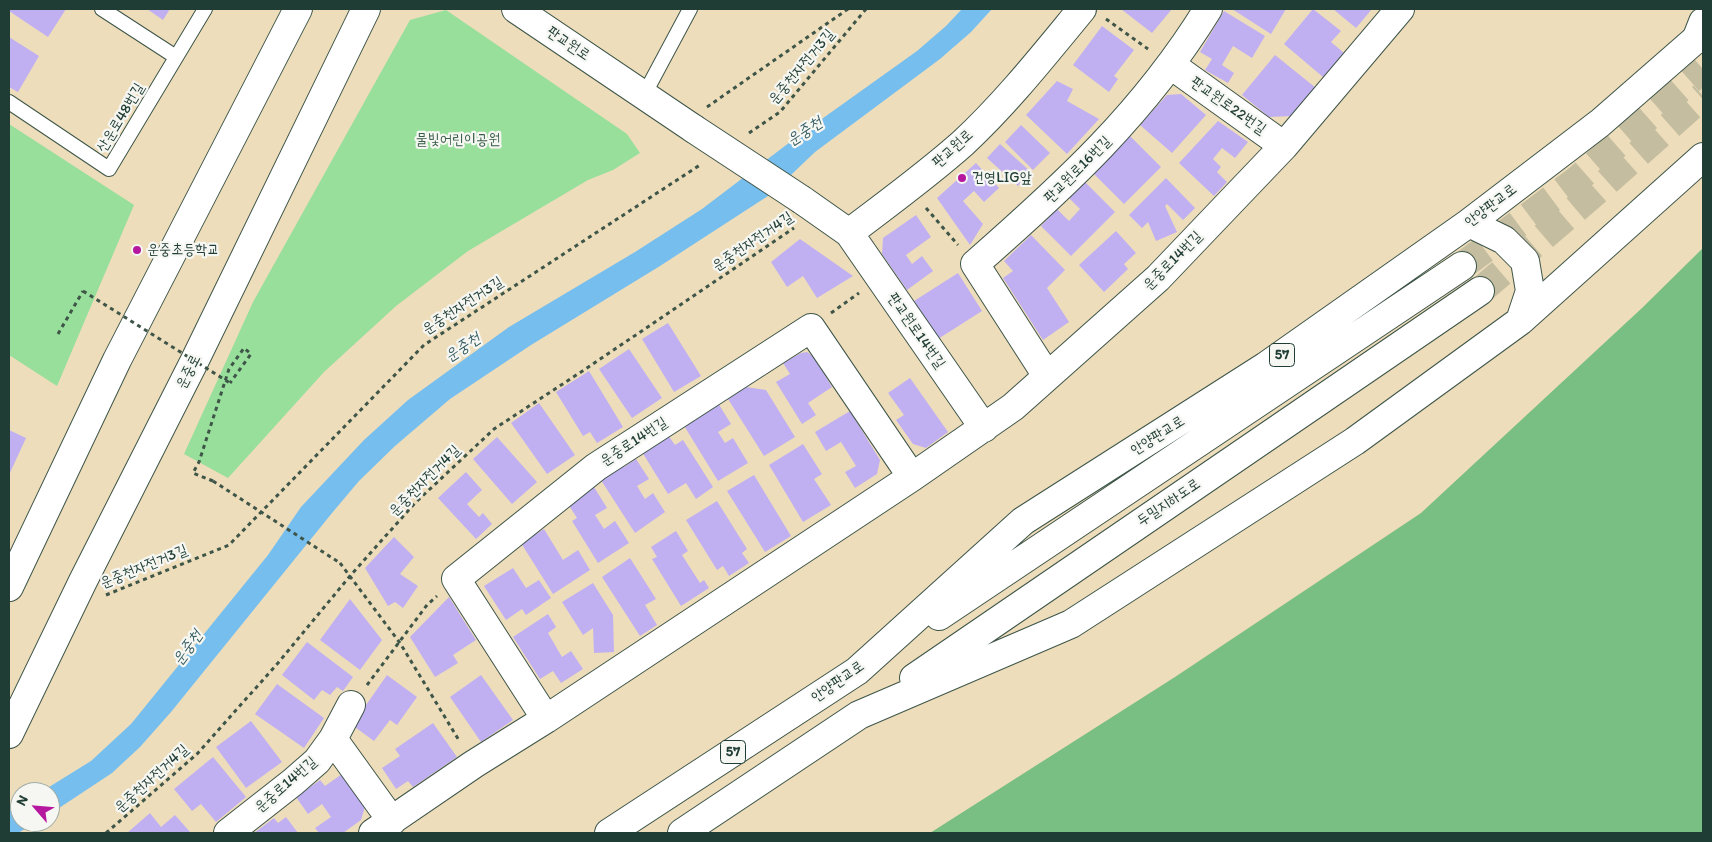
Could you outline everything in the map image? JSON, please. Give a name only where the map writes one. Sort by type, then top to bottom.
[{"type":"main road","points":[[9,588],[117,360],[298,9]]},
{"type":"main road","name":"운중로","points":[[9,734],[68,611],[195,360],[366,9]]},
{"type":"main road","name":"판교원로","points":[[516,9],[809,206]]},
{"type":"main road","name":"판교원로16번길","points":[[975,264],[1050,198],[1096,153],[1135,110],[1171,65],[1208,9]]},
{"type":"main road","name":"운중로14번길","points":[[228,833],[317,761],[333,739],[383,827],[474,764],[546,719],[984,428],[1013,407],[1158,278],[1284,146],[1400,9]]},
{"type":"main road","name":"판교원로","points":[[849,233],[963,142],[1091,12]]},
{"type":"main road","name":"안양판교로","points":[[609,833],[857,670],[1023,521],[1266,366],[1469,223],[1600,123],[1701,32]]},
{"type":"main road","name":"판교원로22번길","points":[[1171,65],[1284,146]]},
{"type":"main road","points":[[682,833],[858,715],[1071,624],[1355,441],[1520,321],[1703,157]]},
{"type":"main road","points":[[809,206],[849,233]]},
{"type":"main road","points":[[1469,223],[1504,240],[1525,261],[1530,291],[1520,321]]},
{"type":"main road","name":"판교원로14번길","points":[[849,233],[984,428]]},
{"type":"main road","points":[[975,264],[1047,376]]},
{"type":"main road","name":"57","points":[[857,670],[1462,266]]},
{"type":"main road","name":"두밀지하도로","points":[[858,715],[1480,290]]},
{"type":"main road","points":[[811,328],[912,477]]},
{"type":"main road","name":"운중로14번길","points":[[456,579],[596,467],[811,328]]},
{"type":"main road","points":[[456,579],[546,719]]},
{"type":"main road","points":[[333,739],[351,705]]},
{"type":"lane","points":[[102,9],[176,57]]},
{"type":"lane","name":"산운로48번길","points":[[9,102],[109,169],[205,9]]},
{"type":"lane","points":[[644,95],[690,9]]},
{"type":"path","name":"운중천자전거3길","points":[[690,126],[848,9]]},
{"type":"path","name":"운중천자전거3길","points":[[747,134],[780,112],[866,9]]},
{"type":"path","points":[[1091,12],[1171,65]]},
{"type":"path","name":"운중천자전거3길","points":[[68,611],[229,544],[424,345],[706,161]]},
{"type":"path","points":[[909,187],[975,264]]},
{"type":"path","name":"운중천자전거4길","points":[[106,833],[197,754],[415,503],[494,429],[584,370],[809,206]]},
{"type":"path","points":[[811,328],[880,277]]},
{"type":"path","points":[[58,334],[83,291],[230,384],[251,354],[244,348],[229,369],[199,462],[193,473],[213,481],[340,563],[400,643],[474,764]]},
{"type":"path","points":[[351,705],[427,605],[456,579]]},
{"type":"green space","name":"물빛어린이공원","points":[[446,10],[627,134],[640,153],[613,170],[588,180],[468,251],[396,306],[324,372],[228,478],[184,454],[253,302],[410,20]]},
{"type":"green space","points":[[9,124],[134,205],[57,386],[9,355]]},
{"type":"green space","points":[[1703,248],[1703,833],[930,833],[1175,677],[1421,513],[1642,308]]},
{"type":"water","name":"운중천","points":[[962,9],[992,9],[971,32],[940,59],[815,152],[771,194],[660,266],[531,345],[450,399],[395,446],[359,481],[171,712],[140,747],[112,773],[60,807],[60,782],[57,782],[91,761],[131,724],[268,555],[301,507],[364,440],[408,400],[509,327],[635,252],[702,209],[798,136],[917,51],[946,26]]},
{"type":"water","points":[[9,810],[10,832],[20,832],[18,833],[9,833]]},
{"type":"building","points":[[9,9],[66,9],[48,37],[9,11]]},
{"type":"building","points":[[147,9],[170,9],[163,20]]},
{"type":"building","points":[[1121,9],[1172,9],[1152,33]]},
{"type":"building","points":[[1232,9],[1286,9],[1271,34]]},
{"type":"building","points":[[1313,9],[1341,31],[1331,42],[1344,53],[1323,77],[1284,44]]},
{"type":"building","points":[[1333,9],[1372,9],[1356,28]]},
{"type":"building","points":[[1224,11],[1265,36],[1252,58],[1233,46],[1222,65],[1234,73],[1228,83],[1205,70],[1212,59],[1200,52]]},
{"type":"building","points":[[1102,26],[1134,50],[1114,76],[1118,79],[1109,92],[1073,65]]},
{"type":"building","points":[[9,37],[39,56],[18,92],[9,87]]},
{"type":"building","points":[[1275,55],[1316,88],[1293,116],[1269,117],[1242,95]]},
{"type":"building","points":[[1057,81],[1073,89],[1067,101],[1099,119],[1067,154],[1026,115]]},
{"type":"building","points":[[1181,94],[1206,115],[1172,153],[1140,125],[1167,95]]},
{"type":"building","points":[[1218,121],[1248,142],[1235,158],[1222,148],[1213,159],[1221,167],[1217,172],[1227,182],[1214,196],[1179,163]]},
{"type":"building","points":[[1021,125],[1050,153],[1033,170],[1005,142]]},
{"type":"building","points":[[1130,136],[1161,167],[1124,204],[1093,173]]},
{"type":"building","points":[[1000,144],[1031,172],[1018,186],[987,158]]},
{"type":"building","points":[[976,163],[999,188],[984,202],[974,191],[963,201],[983,224],[970,245],[937,198]]},
{"type":"building","points":[[1166,178],[1195,208],[1183,220],[1167,204],[1165,206],[1177,232],[1156,241],[1148,222],[1142,228],[1129,215]]},
{"type":"building","points":[[1085,182],[1115,212],[1071,256],[1041,226],[1057,209],[1069,221],[1080,209],[1069,198]]},
{"type":"building","points":[[916,215],[931,237],[906,255],[912,264],[922,256],[933,271],[907,290],[882,254],[883,238]]},
{"type":"building","points":[[1116,231],[1136,253],[1124,264],[1128,269],[1104,292],[1079,265]]},
{"type":"building","points":[[1031,235],[1065,270],[1047,288],[1069,322],[1043,340],[1003,278],[1013,271],[1004,261]]},
{"type":"building","points":[[800,239],[853,276],[817,298],[803,276],[787,287],[771,262]]},
{"type":"building","points":[[958,273],[982,311],[938,339],[914,301]]},
{"type":"building","points":[[668,323],[701,376],[674,392],[642,339]]},
{"type":"building","points":[[629,349],[662,398],[632,418],[599,369]]},
{"type":"building","points":[[807,352],[814,357],[832,387],[808,403],[816,415],[802,424],[776,382],[790,374],[783,363],[801,353]]},
{"type":"building","points":[[589,371],[623,427],[597,443],[590,432],[583,436],[556,392]]},
{"type":"building","points":[[910,378],[948,432],[926,448],[913,444],[896,420],[904,415],[888,393]]},
{"type":"building","points":[[746,387],[766,390],[795,437],[764,456],[728,399]]},
{"type":"building","points":[[539,403],[575,455],[547,474],[511,423]]},
{"type":"building","points":[[718,403],[731,424],[718,432],[725,443],[733,438],[748,463],[718,481],[683,424]]},
{"type":"building","points":[[850,411],[880,460],[877,474],[855,488],[845,472],[856,466],[841,442],[826,451],[815,432]]},
{"type":"building","points":[[9,430],[26,438],[9,475]]},
{"type":"building","points":[[668,435],[675,445],[683,440],[713,487],[696,499],[686,483],[668,494],[642,452]]},
{"type":"building","points":[[497,437],[537,482],[512,504],[473,459]]},
{"type":"building","points":[[803,444],[822,474],[814,479],[831,505],[803,522],[769,465]]},
{"type":"building","points":[[636,459],[649,479],[637,486],[645,499],[653,493],[665,512],[635,533],[599,477],[622,463],[624,467]]},
{"type":"building","points":[[466,472],[482,490],[467,504],[479,517],[483,513],[492,524],[476,539],[438,498]]},
{"type":"building","points":[[754,475],[791,536],[765,552],[727,491]]},
{"type":"building","points":[[594,487],[607,508],[595,515],[604,529],[615,521],[629,543],[598,563],[572,521],[577,518],[568,504]]},
{"type":"building","points":[[717,501],[747,549],[742,553],[749,563],[729,576],[723,566],[717,570],[686,520]]},
{"type":"building","points":[[544,529],[563,560],[578,550],[590,570],[553,594],[521,543]]},
{"type":"building","points":[[676,531],[688,551],[682,555],[700,583],[704,580],[709,588],[681,606],[652,559],[657,557],[651,547]]},
{"type":"building","points":[[394,537],[414,557],[400,574],[418,586],[403,608],[395,602],[388,606],[365,568]]},
{"type":"building","points":[[630,558],[656,599],[645,605],[657,625],[640,636],[602,577]]},
{"type":"building","points":[[513,568],[526,588],[539,580],[551,598],[526,615],[522,609],[506,620],[484,586]]},
{"type":"building","points":[[593,583],[613,615],[614,652],[594,653],[593,628],[583,635],[562,602]]},
{"type":"building","points":[[449,597],[476,640],[453,655],[458,663],[435,677],[410,637]]},
{"type":"building","points":[[350,599],[382,640],[360,670],[320,640]]},
{"type":"building","points":[[548,614],[556,627],[548,633],[562,657],[571,651],[583,669],[561,683],[553,671],[540,679],[513,637]]},
{"type":"building","points":[[307,642],[353,677],[343,691],[337,687],[330,695],[322,690],[314,700],[282,675]]},
{"type":"building","points":[[387,675],[417,697],[397,725],[390,720],[374,741],[352,725]]},
{"type":"building","points":[[481,675],[513,720],[481,742],[450,697]]},
{"type":"building","points":[[277,684],[324,718],[304,748],[255,714]]},
{"type":"building","points":[[251,721],[282,762],[246,788],[216,747]]},
{"type":"building","points":[[433,723],[457,757],[413,787],[408,781],[396,789],[382,768],[400,756],[395,749]]},
{"type":"building","points":[[213,757],[246,797],[216,822],[201,804],[192,811],[174,789]]},
{"type":"building","points":[[342,774],[365,807],[361,820],[343,833],[319,833],[315,828],[331,817],[322,804],[308,814],[296,797],[320,780],[325,786]]},
{"type":"building","points":[[150,813],[161,827],[175,815],[191,833],[127,833]]},
{"type":"building","points":[[286,817],[298,833],[254,833],[274,818],[278,823]]},
{"type":"tunnel","points":[[1462,266],[1578,179],[1703,69]]},
{"type":"tunnel","points":[[1480,291],[1703,96]]},
{"type":"place","name":"건영LIG앞","points":[[962,178]]},
{"type":"place","name":"운중초등학교","points":[[137,250]]}]
